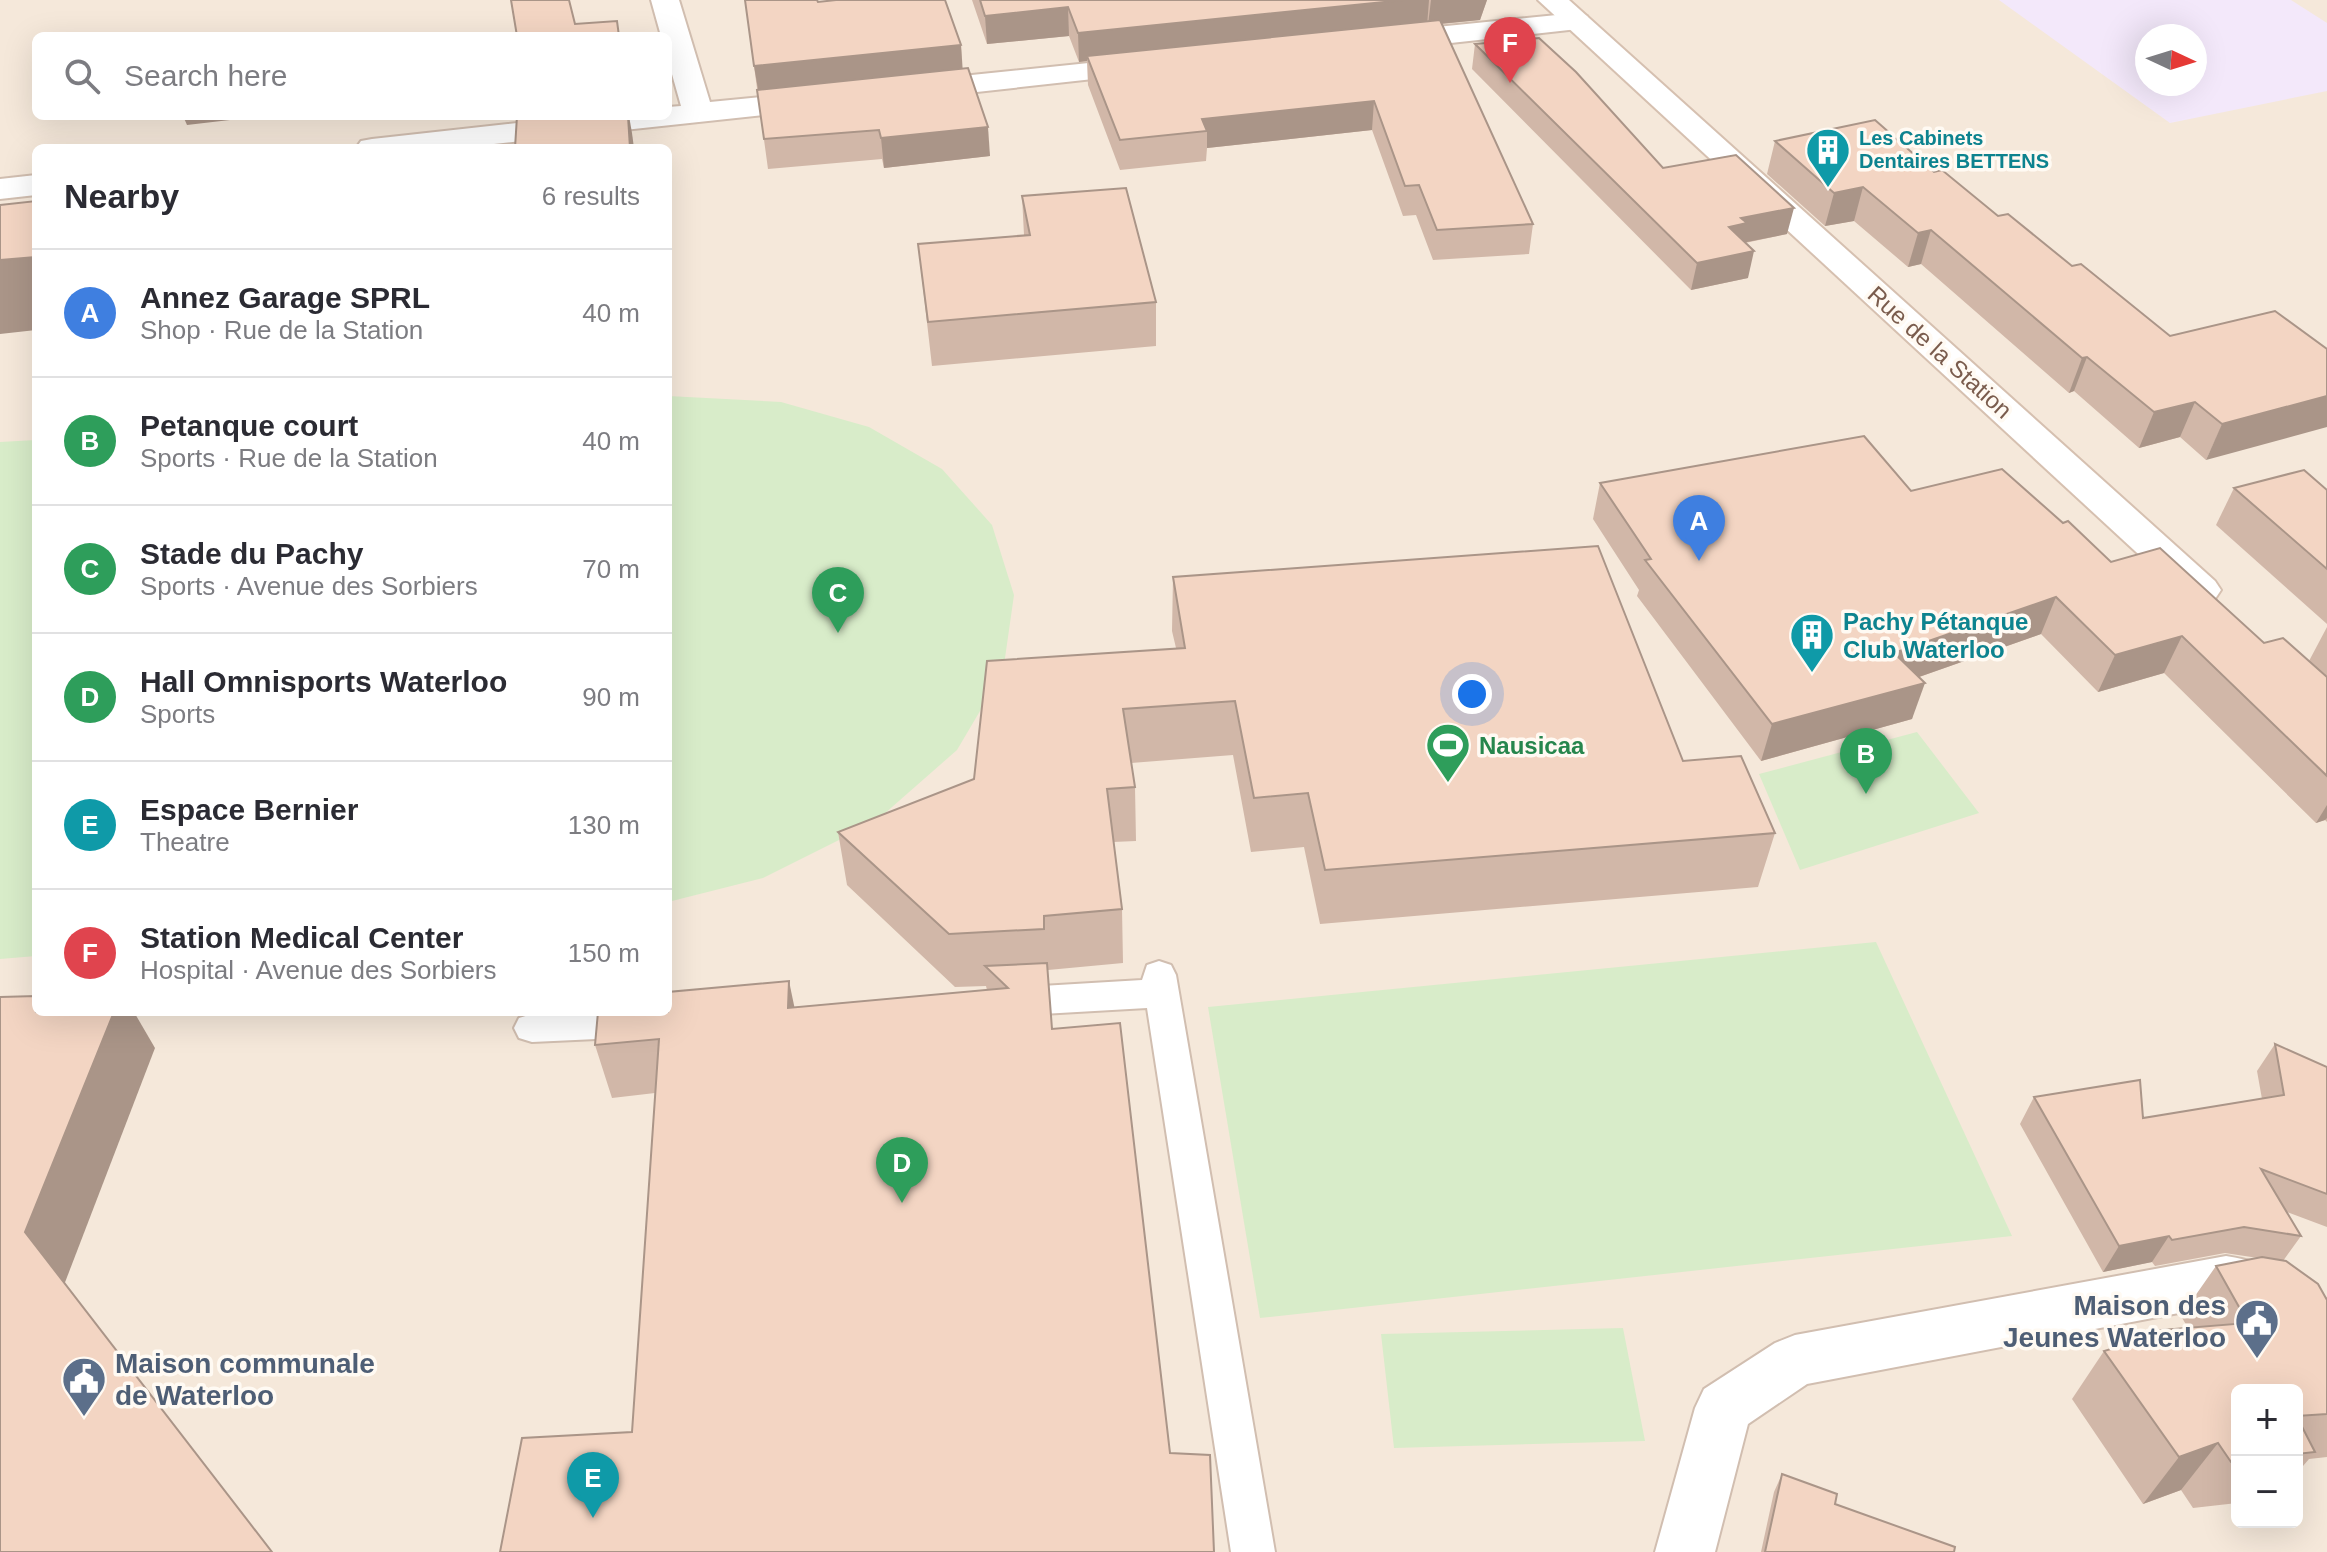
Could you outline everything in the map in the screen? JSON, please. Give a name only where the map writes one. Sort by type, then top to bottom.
[{"type":"street","points":[[665,0],[698,112]]},
{"type":"street","points":[[1353,45],[1564,11]]},
{"type":"street","name":"Rue de la Station","points":[[1564,11],[2225,612]]},
{"type":"street","points":[[880,94],[1178,63]]},
{"type":"street","points":[[672,115],[848,97]]},
{"type":"street","points":[[409,144],[629,120]]},
{"type":"street","points":[[0,189],[32,185]]},
{"type":"street","points":[[1685,1552],[1724,1408],[1795,1361],[2226,1280],[2262,1286],[2327,1331]]},
{"type":"lane","points":[[971,1004],[1161,984],[1253,1552]]},
{"type":"lane","points":[[532,1028],[669,1021]]},
{"type":"shaded area","points":[[0,0],[2327,0],[2327,1552],[0,1552]]},
{"type":"shaded area","points":[[1999,0],[2291,0],[2327,23],[2327,91],[2170,123]]},
{"type":"green space","points":[[672,396],[781,402],[869,427],[942,469],[992,525],[1014,595],[1003,672],[957,750],[875,822],[763,878],[672,901]]},
{"type":"green space","points":[[32,440],[32,956],[0,959],[0,442]]},
{"type":"green space","points":[[1917,732],[1979,813],[1800,870],[1759,774]]},
{"type":"green space","points":[[1876,942],[2012,1236],[1260,1318],[1208,1007]]},
{"type":"green space","points":[[1623,1328],[1645,1441],[1394,1448],[1381,1334]]},
{"type":"building","points":[[511,0],[569,0],[575,24],[617,21],[618,32],[516,32]]},
{"type":"building","points":[[745,0],[945,0],[961,45],[754,66]]},
{"type":"building","points":[[980,0],[1404,0],[1078,33],[1068,7],[985,16]]},
{"type":"building","points":[[1440,20],[1533,224],[1437,230],[1419,185],[1405,186],[1374,101],[1202,119],[1207,131],[1120,140],[1087,56]]},
{"type":"building","points":[[1539,38],[1576,72],[1663,168],[1736,155],[1794,208],[1741,218],[1747,223],[1729,227],[1754,251],[1697,263],[1475,44]]},
{"type":"building","points":[[968,68],[988,127],[881,138],[879,130],[764,139],[757,90]]},
{"type":"building","points":[[517,120],[628,120],[630,144],[515,144]]},
{"type":"building","points":[[1875,120],[1934,172],[1942,170],[1998,216],[2008,214],[2072,266],[2081,264],[2170,336],[2275,311],[2327,349],[2327,396],[2222,424],[2195,402],[2154,412],[2087,357],[2082,358],[1931,230],[1918,233],[1863,187],[1834,193],[1775,141]]},
{"type":"building","points":[[1126,188],[1156,302],[928,322],[918,244],[1030,235],[1022,196]]},
{"type":"building","points":[[32,201],[32,257],[0,260],[0,205]]},
{"type":"building","points":[[1864,436],[1911,491],[2002,469],[2063,523],[2068,521],[2111,562],[2160,548],[2264,643],[2283,638],[2327,677],[2327,776],[2182,636],[2115,655],[2056,597],[1894,653],[1925,683],[1772,724],[1645,560],[1651,559],[1600,483]]},
{"type":"building","points":[[2304,470],[2327,490],[2327,569],[2234,488]]},
{"type":"building","points":[[1598,546],[1683,761],[1741,756],[1775,833],[1325,870],[1308,793],[1254,798],[1235,701],[1123,709],[1135,787],[1107,789],[1122,909],[1044,916],[1044,929],[949,934],[838,832],[974,779],[987,661],[1185,648],[1173,577]]},
{"type":"building","points":[[1047,963],[1052,1029],[1120,1023],[1170,1453],[1210,1455],[1214,1552],[500,1552],[522,1438],[632,1432],[659,1039],[595,1045],[598,1016],[672,1016],[672,992],[789,981],[788,1008],[1008,988],[985,966]]},
{"type":"building","name":"Maison communale de Waterloo","points":[[32,996],[32,1016],[112,1016],[25,1232],[272,1552],[0,1552],[0,997]]},
{"type":"building","points":[[2275,1044],[2327,1067],[2327,1194],[2261,1169],[2301,1236],[2244,1227],[2119,1246],[2034,1097],[2140,1080],[2143,1118],[2284,1095]]},
{"type":"building","points":[[2262,1257],[2286,1261],[2318,1284],[2327,1300],[2327,1414],[2303,1416],[2303,1384],[2231,1384],[2231,1462],[2218,1443],[2179,1457],[2104,1351],[2142,1340],[2136,1332],[2248,1323],[2216,1266]]},
{"type":"building","points":[[2303,1429],[2315,1452],[2303,1453]]},
{"type":"building","points":[[1782,1474],[1837,1494],[1835,1504],[1955,1547],[1954,1552],[1765,1552]]},
{"type":"place","name":"Station Medical Center","points":[[1510,83]]},
{"type":"place","name":"Les Cabinets Dentaires BETTENS","points":[[1828,189]]},
{"type":"place","name":"Annez Garage SPRL","points":[[1699,561]]},
{"type":"place","name":"Stade du Pachy","points":[[838,633]]},
{"type":"place","name":"Pachy Pétanque Club Waterloo","points":[[1812,674]]},
{"type":"place","name":"Nausicaa","points":[[1448,784]]},
{"type":"place","name":"Petanque court","points":[[1866,794]]},
{"type":"place","name":"Hall Omnisports Waterloo","points":[[902,1203]]},
{"type":"place","name":"Maison des Jeunes Waterloo","points":[[2257,1360]]},
{"type":"place","name":"Maison communale de Waterloo","points":[[84,1418]]},
{"type":"place","name":"Espace Bernier","points":[[593,1518]]}]
